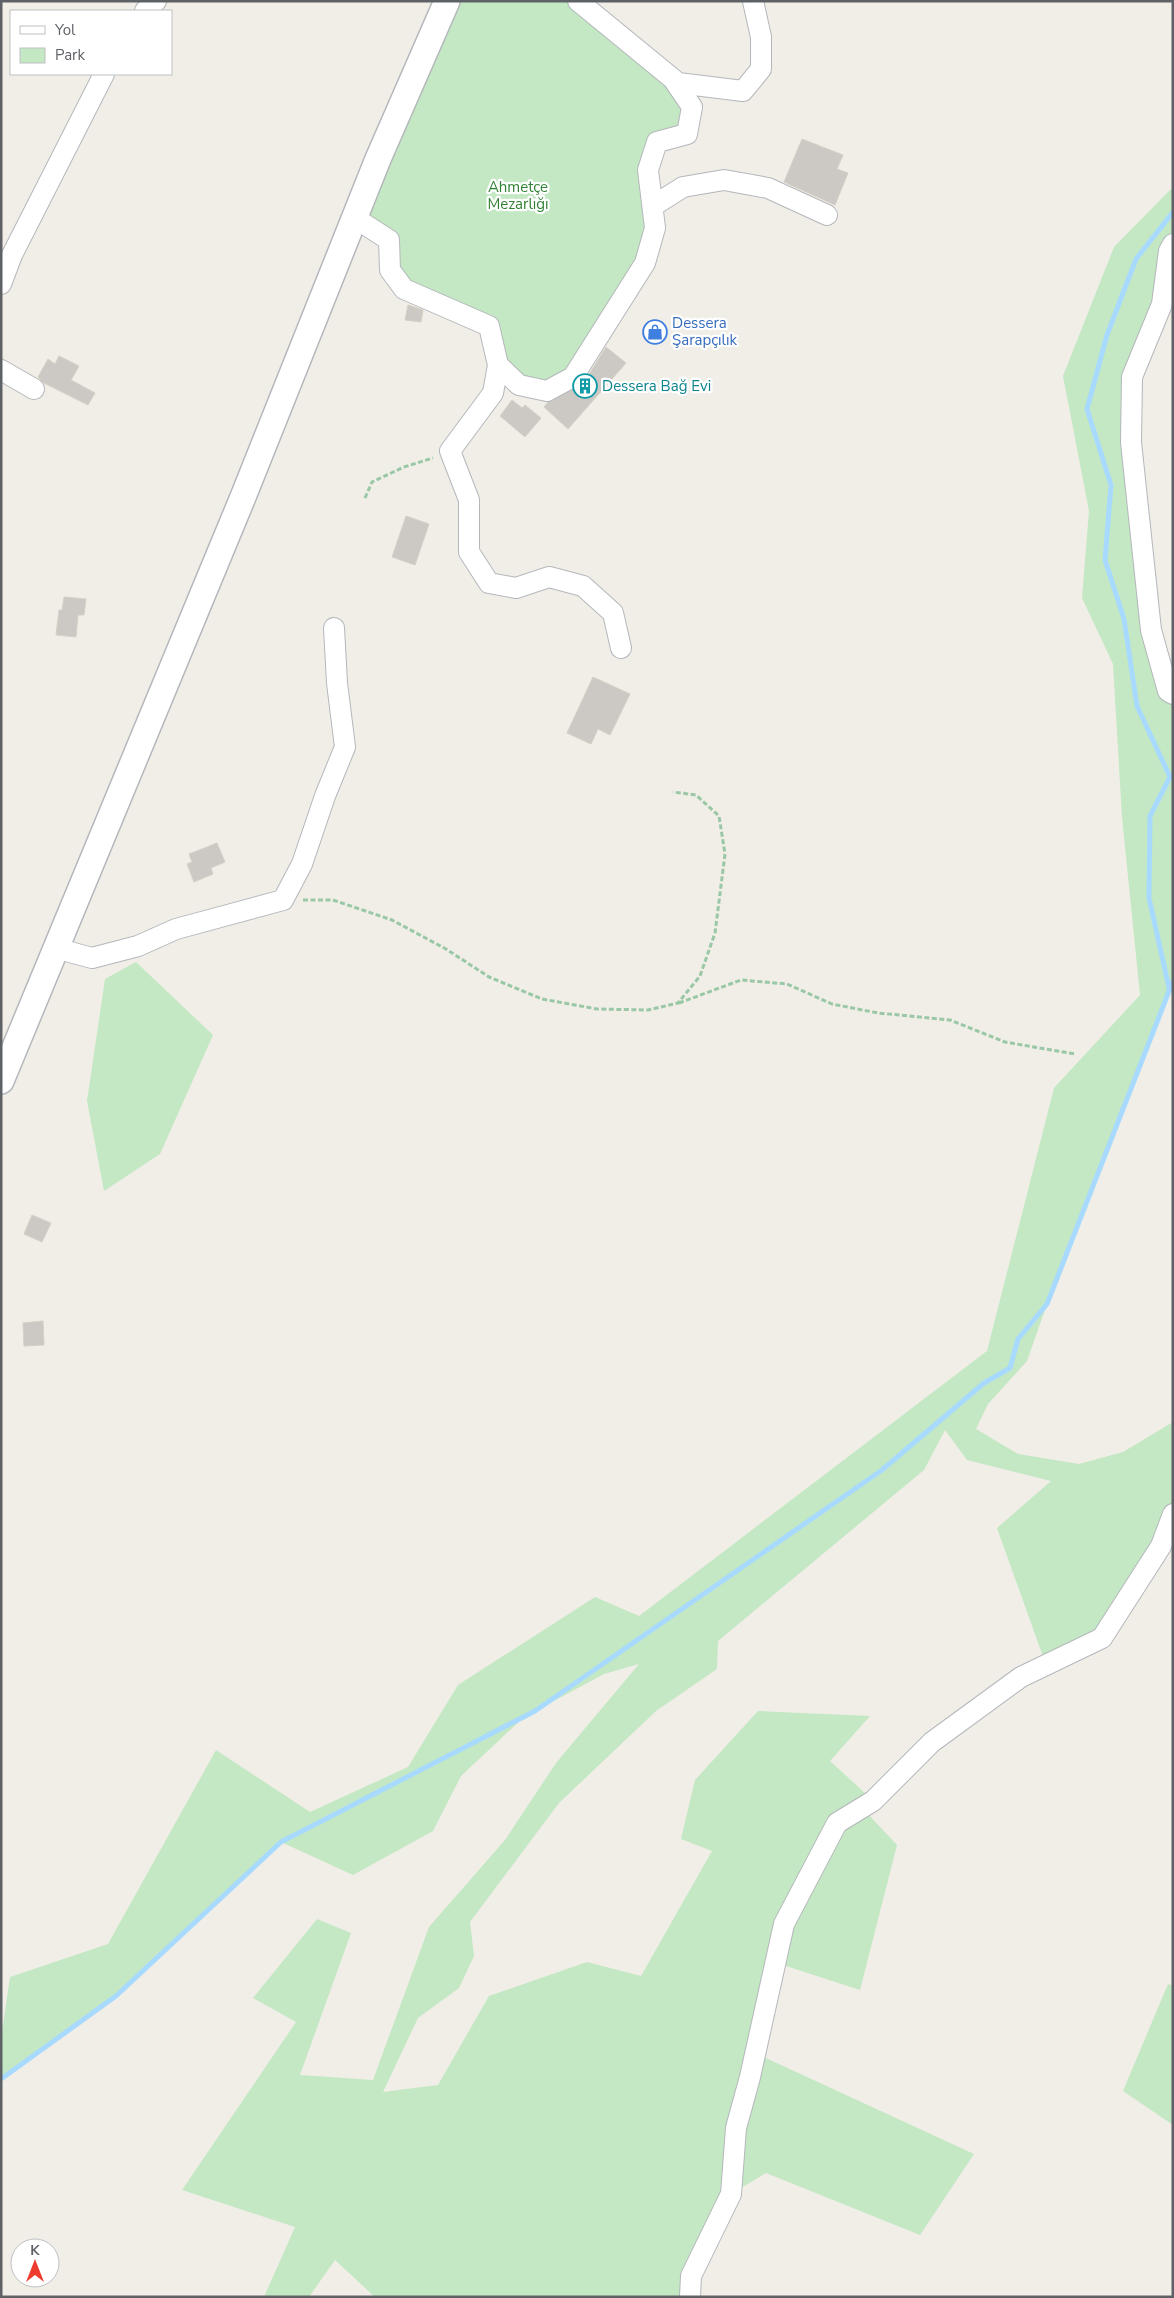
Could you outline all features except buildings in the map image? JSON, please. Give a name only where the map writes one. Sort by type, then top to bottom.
[{"type":"street","points":[[146,10],[156,1]]},
{"type":"street","points":[[1,1081],[243,497],[355,218],[447,1]]},
{"type":"street","points":[[578,1],[678,83],[743,91],[761,69],[761,37],[753,1]]},
{"type":"street","points":[[1,284],[12,255],[103,75]]},
{"type":"street","points":[[498,365],[519,385],[547,391],[573,377],[645,263],[655,228],[648,170],[657,142],[687,134],[692,107],[673,79]]},
{"type":"street","points":[[652,206],[682,187],[724,180],[768,188],[827,215]]},
{"type":"street","points":[[355,218],[389,240],[390,270],[404,289],[489,326],[498,365],[493,393],[450,451],[469,500],[469,552],[490,583],[516,588],[549,577],[583,586],[613,613],[621,648]]},
{"type":"street","points":[[1173,244],[1169,251],[1162,304],[1132,377],[1132,433],[1151,630],[1168,691],[1173,694]]},
{"type":"street","points":[[1,370],[34,389]]},
{"type":"street","points":[[55,948],[92,958],[138,946],[176,929],[283,900],[302,864],[325,796],[345,747],[337,683],[334,628]]},
{"type":"street","points":[[690,2297],[691,2276],[731,2194],[736,2128],[750,2077],[784,1924],[837,1823],[873,1801],[932,1742],[1021,1677],[1102,1638],[1161,1546],[1173,1514]]},
{"type":"path","points":[[365,498],[372,482],[450,451]]},
{"type":"path","points":[[673,792],[696,795],[719,816],[724,854],[715,933],[700,976],[678,1003]]},
{"type":"path","points":[[283,900],[332,900],[392,920],[446,949],[489,977],[542,999],[605,1010],[648,1010],[678,1003],[741,980],[787,984],[832,1004],[878,1013],[950,1020],[1004,1042],[1075,1054]]},
{"type":"green space","name":"Ahmetçe Mezarlığı","points":[[457,1],[578,1],[678,83],[687,134],[657,142],[655,228],[573,377],[519,385],[489,326],[404,289],[389,240],[364,223]]},
{"type":"green space","points":[[1173,187],[1173,239],[1132,377],[1142,531],[1173,700],[1173,981],[1047,1304],[1027,1361],[988,1404],[976,1429],[1018,1454],[1079,1464],[1123,1452],[1173,1422],[1173,1514],[1102,1638],[1046,1665],[997,1528],[1051,1481],[967,1460],[945,1430],[924,1470],[718,1641],[717,1669],[656,1711],[559,1803],[470,1922],[474,1956],[459,1988],[418,2018],[383,2092],[438,2085],[489,1996],[587,1962],[641,1976],[712,1851],[681,1839],[695,1780],[758,1711],[870,1716],[830,1761],[866,1794],[830,1816],[773,1926],[755,2053],[974,2154],[920,2235],[766,2173],[731,2194],[690,2297],[375,2297],[335,2260],[309,2297],[264,2297],[295,2227],[182,2190],[296,2022],[253,1998],[317,1919],[351,1933],[300,2075],[373,2080],[429,1927],[505,1840],[556,1763],[639,1664],[604,1674],[524,1717],[461,1776],[433,1831],[353,1875],[281,1842],[116,1996],[1,2079],[1,2039],[10,1977],[108,1944],[216,1750],[310,1812],[408,1767],[458,1685],[595,1597],[639,1616],[987,1351],[1054,1088],[1140,995],[1122,817],[1113,664],[1082,598],[1089,511],[1063,376],[1114,247]]},
{"type":"green space","points":[[136,962],[213,1035],[160,1154],[104,1191],[87,1101],[105,979]]},
{"type":"green space","points":[[867,1813],[897,1845],[860,1990],[783,1965],[793,1925],[841,1831]]},
{"type":"green space","points":[[1168,1984],[1173,1986],[1173,2125],[1123,2091]]},
{"type":"waterway","points":[[1169,988],[1149,898],[1150,816],[1170,777],[1137,706],[1124,619],[1105,560],[1111,485],[1087,409],[1107,335],[1136,259],[1173,212]]},
{"type":"waterway","points":[[1,2079],[116,1996],[281,1842],[535,1711],[882,1470],[984,1383],[1010,1368],[1018,1339],[1047,1304],[1173,981]]},
{"type":"place","name":"Dessera Şarapçılık","points":[[655,332]]},
{"type":"place","name":"Dessera Bağ Evi","points":[[585,386]]}]
